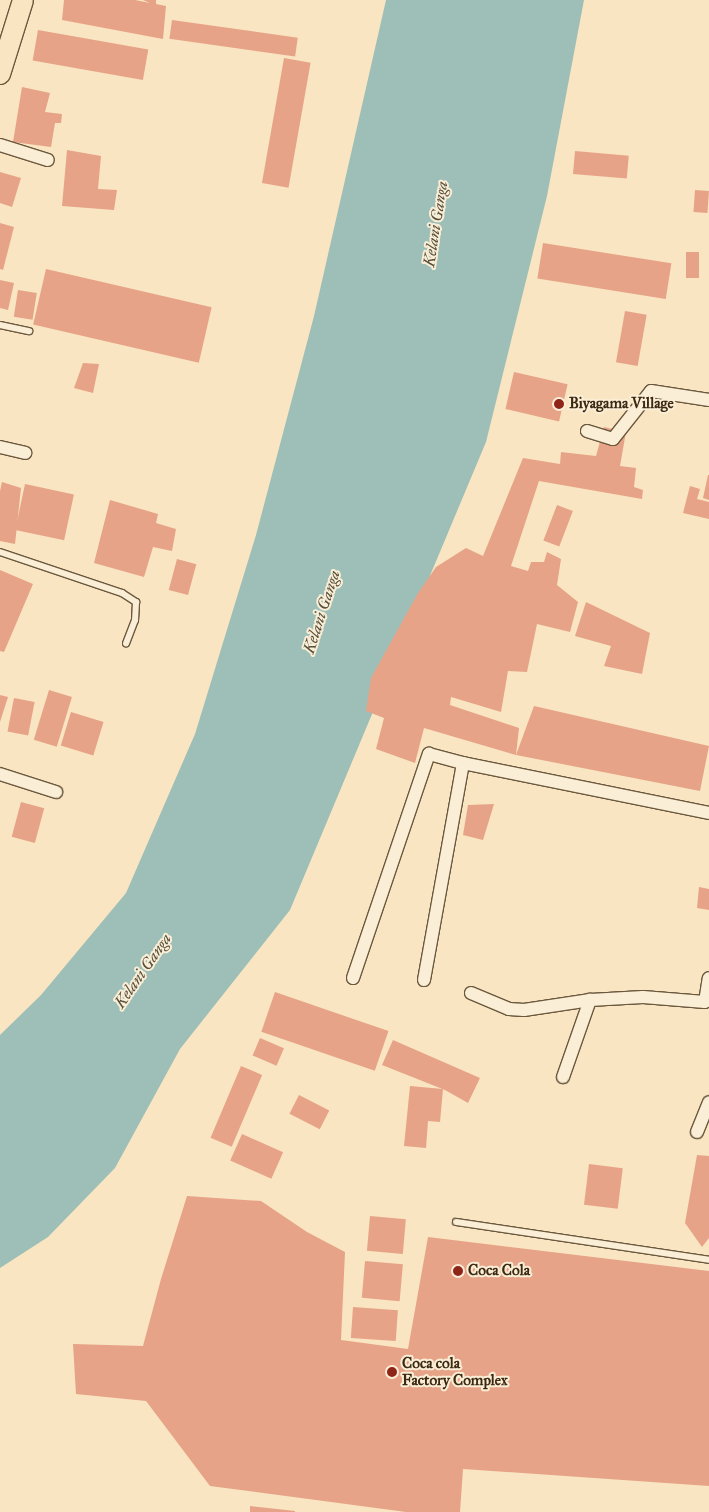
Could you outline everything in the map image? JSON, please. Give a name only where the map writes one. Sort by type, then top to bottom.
[{"type":"main road","points":[[0,74],[11,28],[23,0]]},
{"type":"street","points":[[0,145],[48,160]]},
{"type":"street","points":[[587,431],[613,439],[651,390],[709,400]]},
{"type":"street","points":[[0,446],[25,453]]},
{"type":"street","points":[[353,978],[429,754],[467,764],[709,812]]},
{"type":"street","points":[[424,980],[463,764],[467,764]]},
{"type":"street","points":[[0,774],[56,792]]},
{"type":"street","points":[[470,993],[509,1009],[524,1010],[590,1000],[643,997],[704,1002],[709,978]]},
{"type":"street","points":[[564,1077],[590,1000]]},
{"type":"street","points":[[697,1132],[709,1102]]},
{"type":"lane","points":[[0,325],[29,332]]},
{"type":"lane","points":[[0,552],[122,593],[136,602],[135,620],[126,644]]},
{"type":"lane","points":[[456,1222],[709,1260]]},
{"type":"water","name":"Kelani Ganga","points":[[386,0],[584,0],[547,196],[486,442],[290,910],[180,1049],[115,1168],[48,1237],[0,1268],[0,1035],[41,995],[126,893],[195,734],[256,535],[314,316]]},
{"type":"building","points":[[64,0],[135,0],[150,3],[143,0],[156,0],[156,4],[166,6],[163,39],[62,20]]},
{"type":"building","points":[[172,20],[298,38],[295,56],[169,39]]},
{"type":"building","points":[[38,30],[148,49],[143,80],[33,61]]},
{"type":"building","points":[[284,58],[311,63],[289,188],[262,183]]},
{"type":"building","points":[[22,87],[50,93],[45,112],[62,114],[61,123],[55,123],[51,147],[13,142]]},
{"type":"building","points":[[67,150],[101,156],[98,189],[117,190],[114,210],[62,206]]},
{"type":"building","points":[[575,151],[629,156],[627,179],[573,174]]},
{"type":"building","points":[[0,172],[21,178],[12,207],[0,203]]},
{"type":"building","points":[[695,190],[709,191],[707,213],[693,212]]},
{"type":"building","points":[[0,223],[14,227],[3,270],[0,269]]},
{"type":"building","points":[[543,243],[671,263],[666,299],[537,279]]},
{"type":"building","points":[[686,252],[699,252],[699,278],[686,278]]},
{"type":"building","points":[[46,269],[212,307],[199,363],[33,325]]},
{"type":"building","points":[[0,280],[14,283],[8,310],[0,308]]},
{"type":"building","points":[[18,290],[37,293],[33,320],[14,317]]},
{"type":"building","points":[[625,311],[647,315],[638,366],[616,362]]},
{"type":"building","points":[[83,363],[99,364],[93,393],[74,388]]},
{"type":"building","points":[[514,372],[568,384],[559,421],[505,409]]},
{"type":"building","points":[[604,427],[626,432],[620,466],[636,468],[634,487],[643,490],[642,499],[539,481],[511,566],[528,571],[531,562],[544,562],[547,552],[561,559],[557,585],[578,602],[570,632],[537,624],[527,672],[508,671],[501,712],[451,697],[450,705],[519,728],[516,755],[424,728],[415,763],[376,749],[384,718],[366,711],[371,678],[418,593],[436,567],[466,548],[483,556],[523,458],[560,464],[561,452],[596,456]]},
{"type":"building","points":[[709,475],[709,500],[703,498]]},
{"type":"building","points":[[2,482],[21,488],[15,544],[0,541],[0,491]]},
{"type":"building","points":[[25,484],[74,494],[64,540],[15,530]]},
{"type":"building","points":[[690,486],[700,489],[697,499],[709,502],[709,519],[683,513]]},
{"type":"building","points":[[110,500],[158,514],[156,523],[176,529],[172,551],[153,547],[144,577],[94,563]]},
{"type":"building","points":[[557,505],[573,511],[559,547],[543,540]]},
{"type":"building","points":[[177,559],[196,564],[188,595],[169,590]]},
{"type":"building","points":[[0,570],[33,584],[4,652],[0,651]]},
{"type":"building","points":[[586,602],[650,633],[642,674],[604,666],[611,646],[575,636]]},
{"type":"building","points":[[49,690],[72,697],[57,747],[34,740]]},
{"type":"building","points":[[0,695],[8,697],[0,722]]},
{"type":"building","points":[[14,698],[35,702],[28,735],[8,731]]},
{"type":"building","points":[[534,706],[709,746],[700,791],[516,755]]},
{"type":"building","points":[[71,712],[104,722],[93,755],[61,745]]},
{"type":"building","points":[[21,802],[44,808],[35,843],[12,837]]},
{"type":"building","points":[[494,804],[483,840],[463,835],[468,805]]},
{"type":"building","points":[[699,887],[709,889],[709,910],[697,908]]},
{"type":"building","points":[[275,992],[388,1031],[375,1071],[261,1032]]},
{"type":"building","points":[[260,1038],[284,1048],[277,1066],[253,1055]]},
{"type":"building","points":[[393,1040],[480,1078],[468,1103],[445,1090],[382,1065]]},
{"type":"building","points":[[241,1066],[262,1075],[232,1147],[211,1138]]},
{"type":"building","points":[[410,1086],[443,1089],[440,1122],[428,1121],[426,1148],[404,1146]]},
{"type":"building","points":[[299,1095],[329,1110],[320,1129],[289,1114]]},
{"type":"building","points":[[242,1134],[283,1152],[271,1179],[230,1160]]},
{"type":"building","points":[[697,1155],[709,1156],[709,1238],[702,1247],[685,1223]]},
{"type":"building","points":[[589,1164],[623,1168],[618,1209],[584,1205]]},
{"type":"building","name":"Coca cola Factory Complex","points":[[187,1196],[261,1201],[307,1232],[345,1252],[341,1340],[408,1349],[428,1237],[709,1271],[709,1486],[463,1469],[460,1512],[406,1512],[210,1486],[146,1401],[76,1394],[73,1344],[143,1346],[161,1279]]},
{"type":"building","points":[[370,1216],[406,1219],[403,1254],[367,1251]]},
{"type":"building","points":[[365,1261],[403,1264],[400,1301],[362,1298]]},
{"type":"building","points":[[353,1307],[398,1310],[396,1341],[351,1338]]},
{"type":"building","points":[[250,1506],[295,1511],[295,1512],[250,1512]]},
{"type":"place","name":"Biyagama Village","points":[[559,404]]},
{"type":"place","name":"Coca Cola","points":[[458,1271]]},
{"type":"place","name":"Coca cola Factory Complex","points":[[392,1372]]}]
